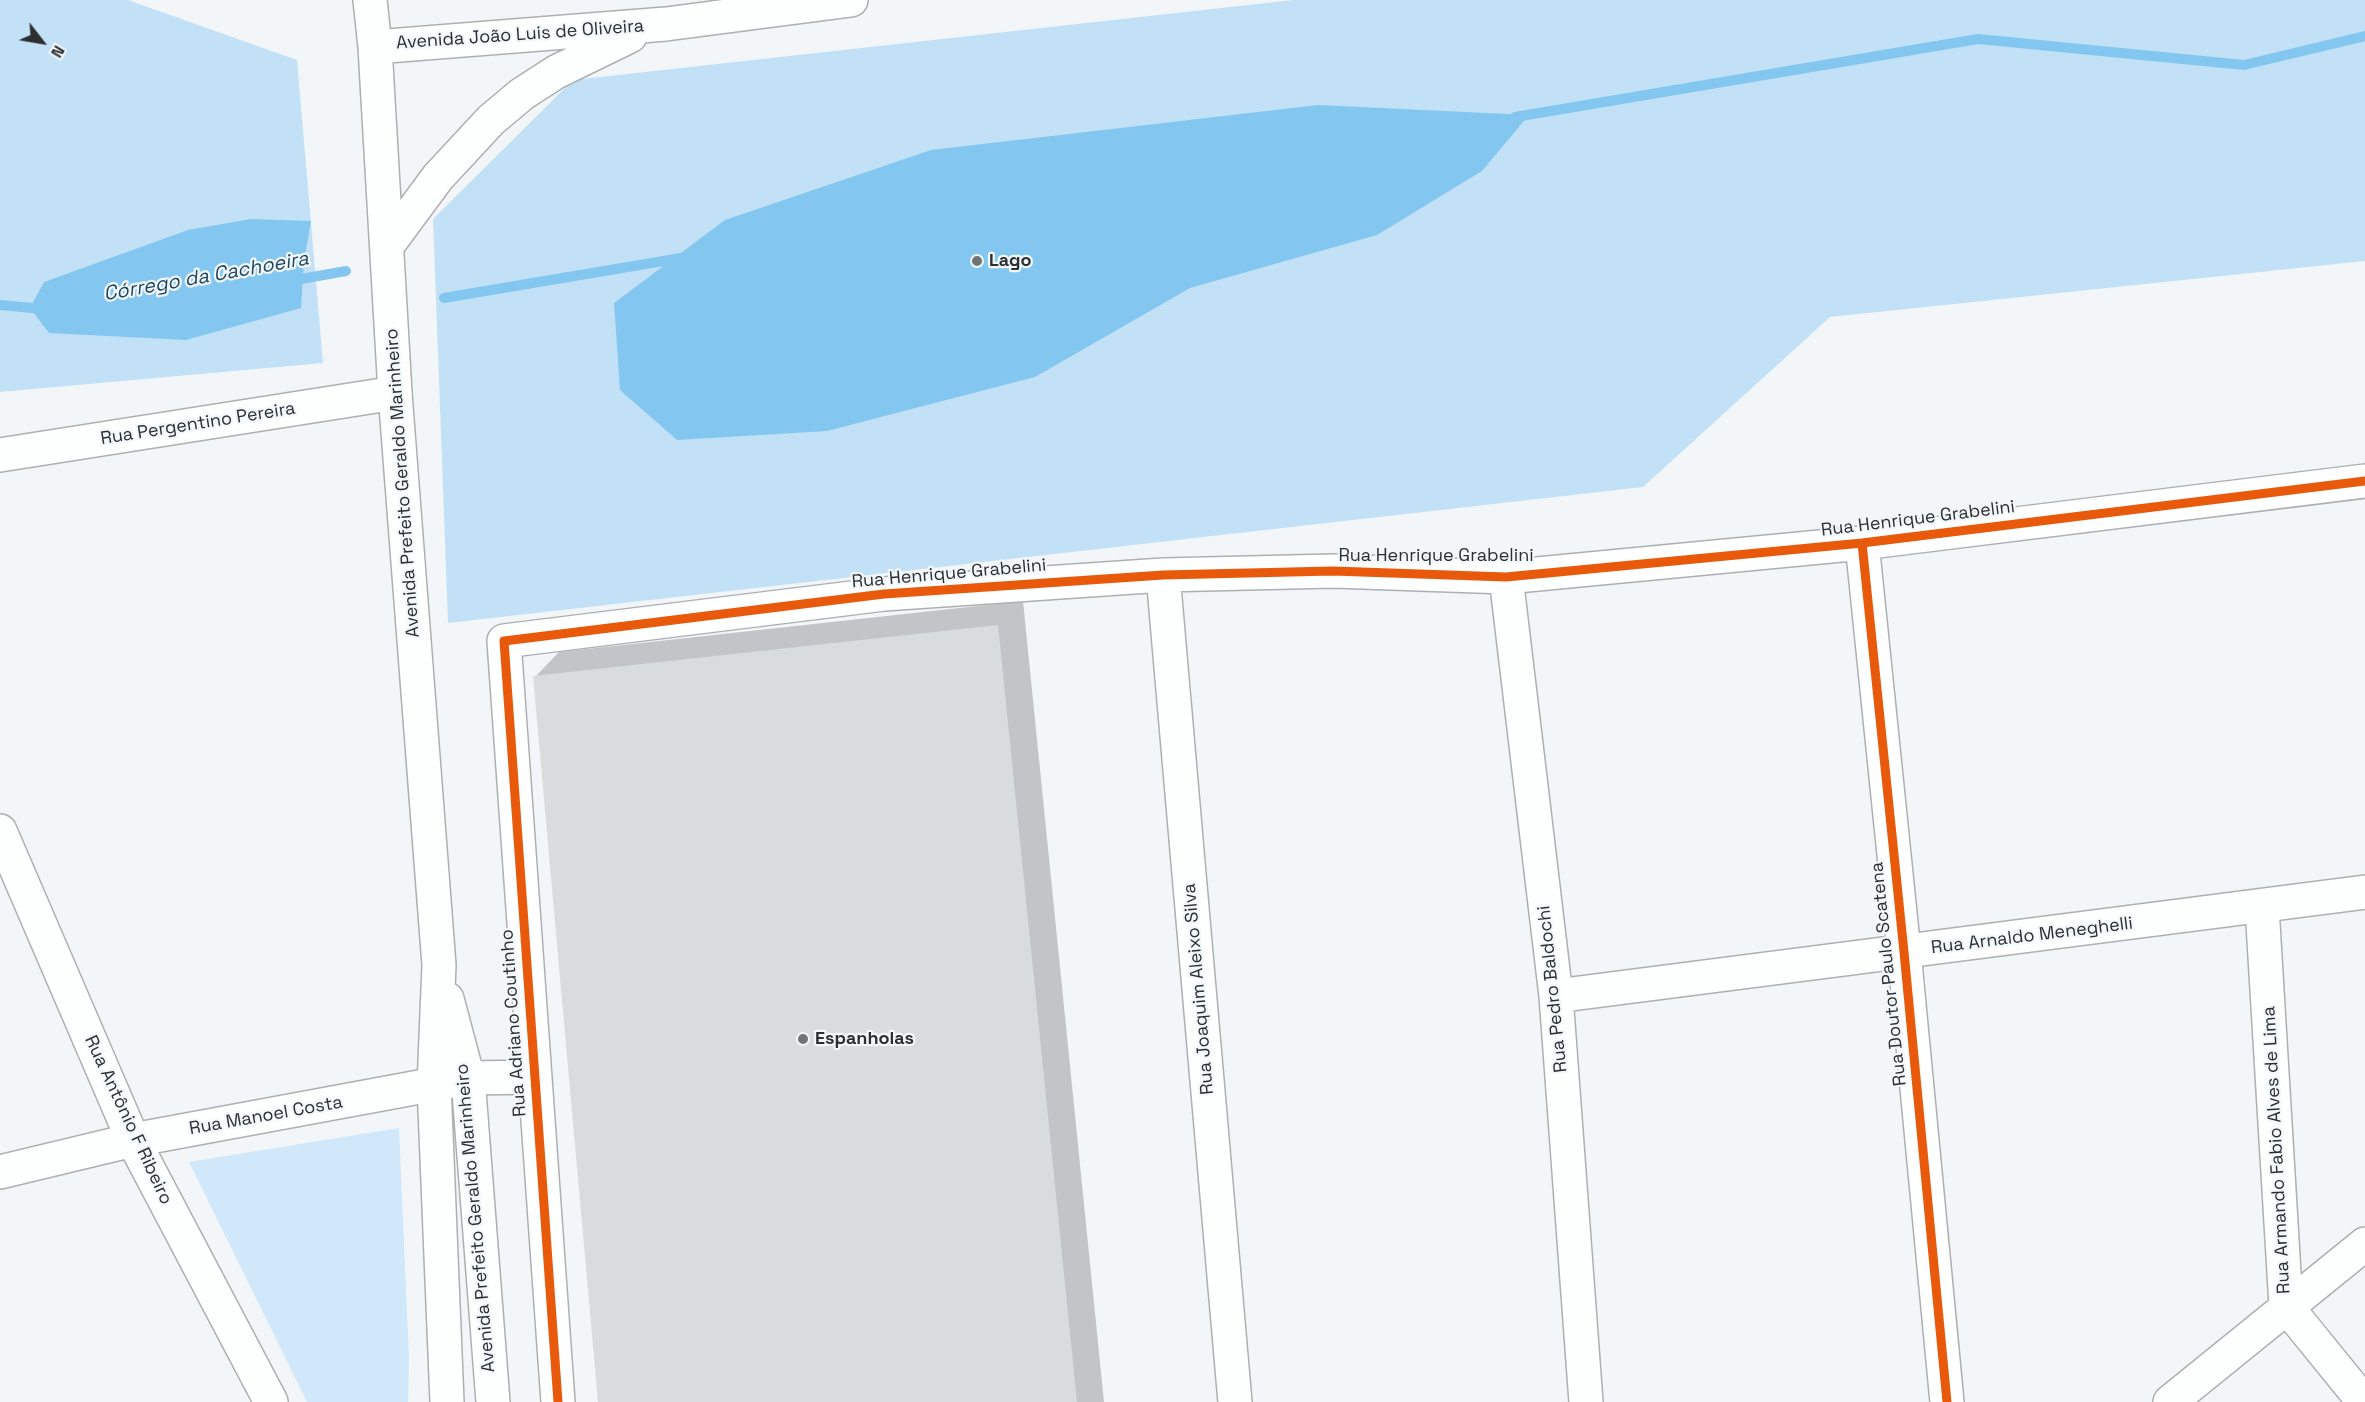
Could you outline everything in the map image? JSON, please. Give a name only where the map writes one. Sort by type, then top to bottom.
[{"type":"street","name":"Avenida Prefeito Geraldo Marinheiro","points":[[370,0],[375,47],[395,393],[438,965],[434,1085],[447,1402]]},
{"type":"street","name":"Avenida João Luis de Oliveira","points":[[375,47],[666,24],[851,0]]},
{"type":"street","name":"Avenida João Luis de Oliveira","points":[[387,246],[438,177],[491,120],[522,94],[591,52],[628,36],[666,24]]},
{"type":"street","name":"Rua Pergentino Pereira","points":[[0,455],[395,393]]},
{"type":"street","name":"Rua Henrique Grabelini","points":[[504,641],[884,594],[1163,575],[1332,572],[1506,577],[1862,543],[2365,481]]},
{"type":"street","name":"Rua Doutor Paulo Scatena","points":[[1862,543],[1947,1402]]},
{"type":"street","name":"Rua Joaquim Aleixo Silva","points":[[1163,575],[1235,1402]]},
{"type":"street","name":"Rua Pedro Baldochi","points":[[1506,577],[1556,996],[1586,1402]]},
{"type":"street","name":"Rua Adriano Coutinho","points":[[504,641],[558,1402]]},
{"type":"street","name":"Rua Antônio F Ribeiro","points":[[0,831],[133,1140],[271,1402]]},
{"type":"street","name":"Rua Arnaldo Meneghelli","points":[[1556,996],[2365,892]]},
{"type":"street","name":"Rua Armando Fabio Alves de Lima","points":[[2262,907],[2286,1306],[2364,1402]]},
{"type":"street","name":"Avenida Prefeito Geraldo Marinheiro","points":[[438,965],[468,1078],[493,1402]]},
{"type":"street","name":"Rua Manoel Costa","points":[[0,1172],[133,1140],[468,1078],[535,1077]]},
{"type":"street","points":[[2170,1402],[2365,1244]]},
{"type":"street","points":[[437,1402],[446,1354]]},
{"type":"shaded area","points":[[0,0],[128,0],[297,60],[323,363],[0,392]]},
{"type":"shaded area","points":[[1293,0],[2365,0],[2365,261],[1830,317],[1643,487],[448,623],[433,219],[573,80]]},
{"type":"shaded area","points":[[399,1128],[409,1358],[408,1402],[307,1402],[189,1162]]},
{"type":"water","name":"Lago","points":[[1318,105],[1529,115],[1482,171],[1377,235],[1190,288],[1035,377],[827,431],[677,440],[620,390],[614,303],[725,220],[931,150]]},
{"type":"water","points":[[251,219],[311,221],[304,261],[301,308],[186,340],[49,333],[30,308],[44,282],[188,230]]},
{"type":"building","name":"Espanholas","points":[[998,625],[1077,1402],[598,1402],[533,676]]},
{"type":"waterway","points":[[1515,117],[1978,39],[2244,65],[2365,36]]},
{"type":"waterway","points":[[444,298],[687,257]]},
{"type":"waterway","name":"Córrego da Cachoeira","points":[[290,281],[346,271]]},
{"type":"waterway","name":"Córrego da Cachoeira","points":[[0,305],[43,309]]},
{"type":"cycle path","points":[[558,1402],[504,641],[884,594],[1163,575],[1333,571],[1506,577],[1862,543],[2365,481]]},
{"type":"cycle path","points":[[1862,543],[1947,1402]]},
{"type":"place","name":"Lago","points":[[977,261]]},
{"type":"place","name":"Espanholas","points":[[803,1039]]}]
